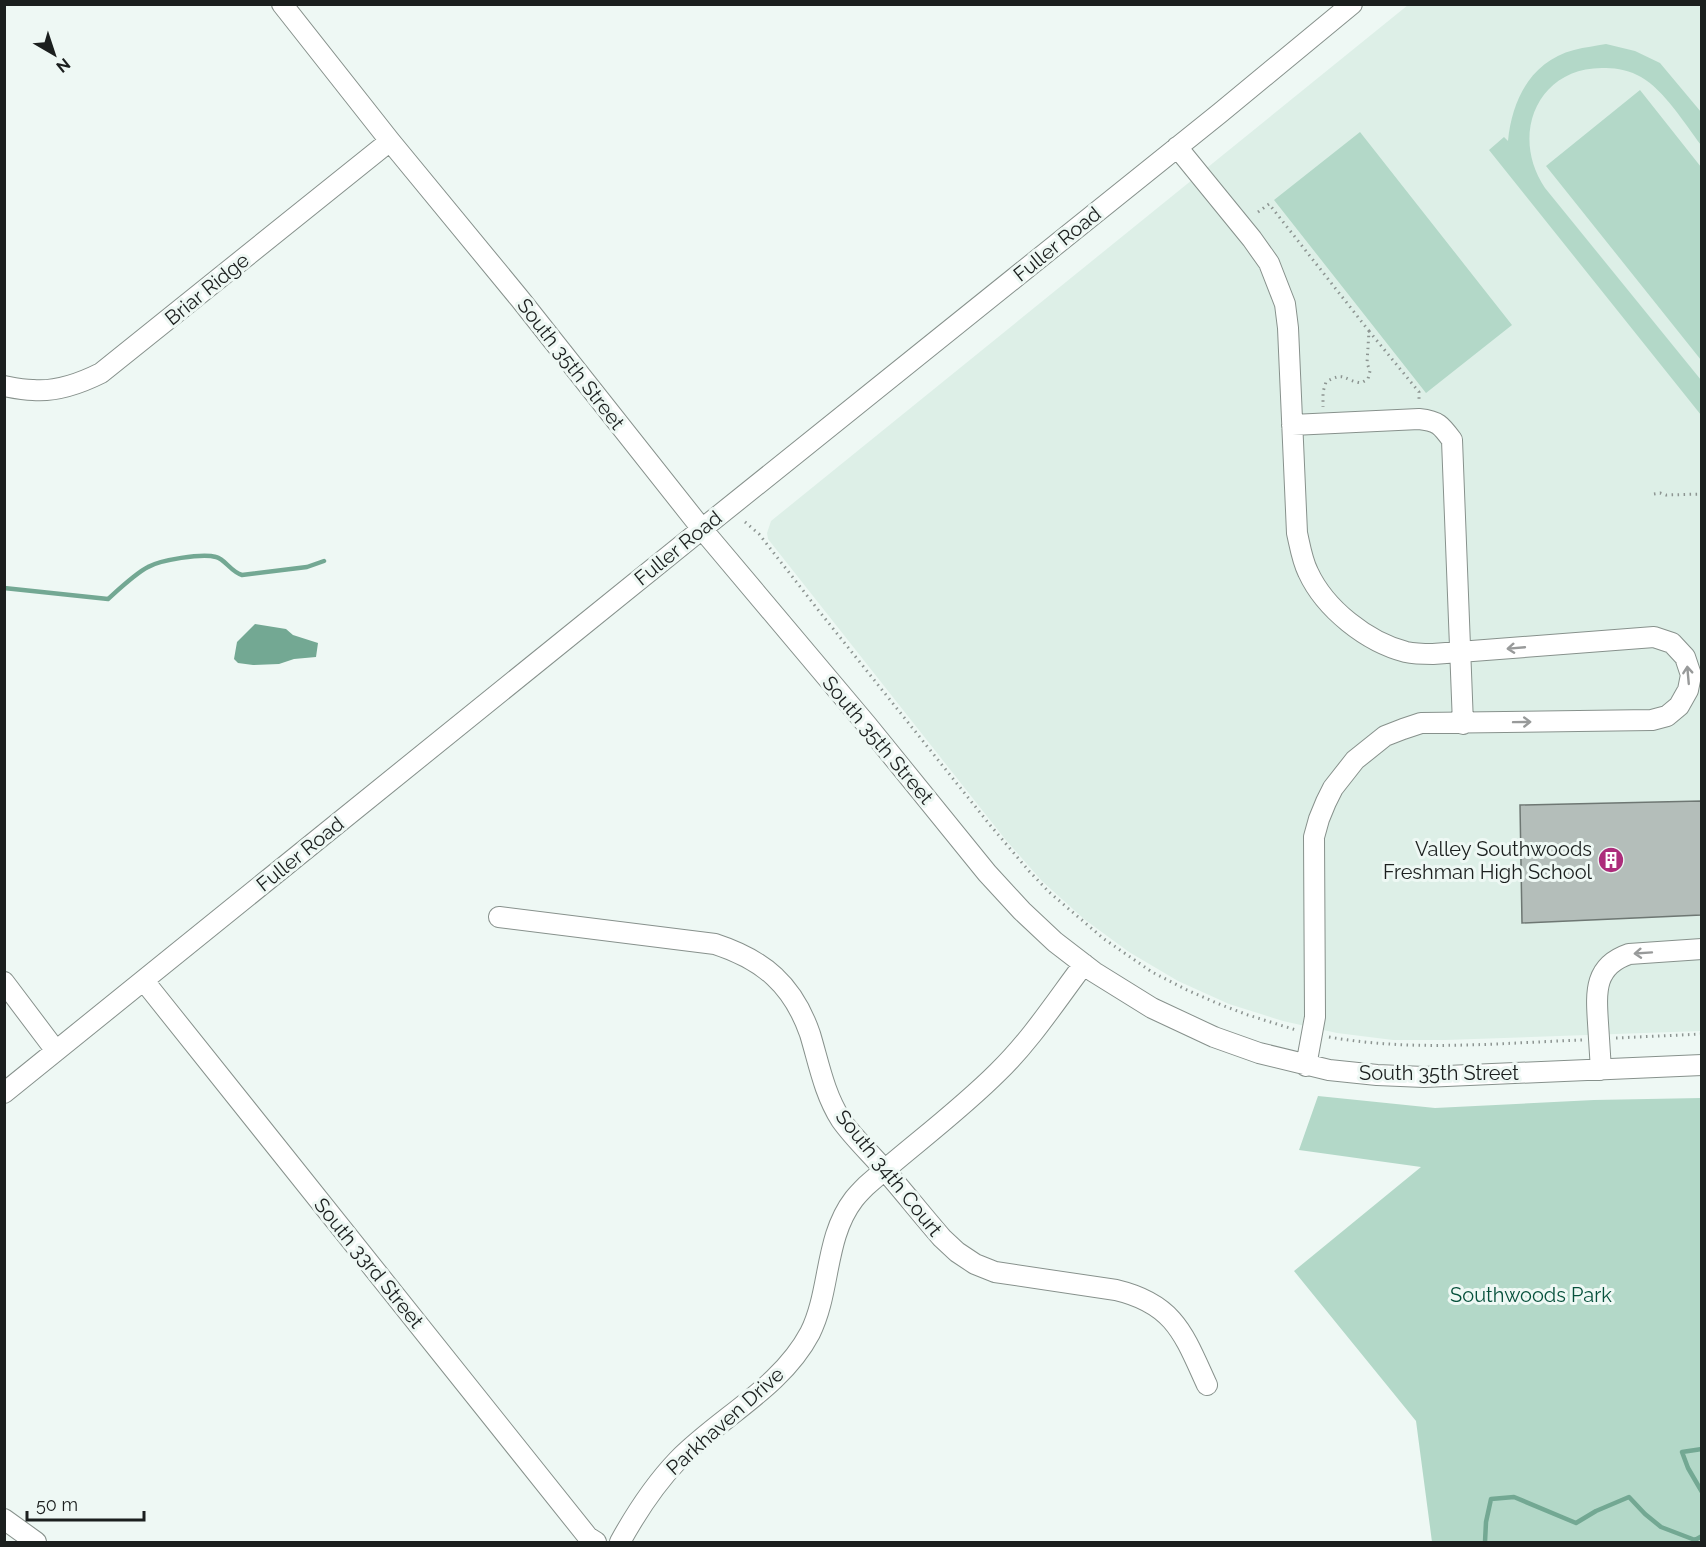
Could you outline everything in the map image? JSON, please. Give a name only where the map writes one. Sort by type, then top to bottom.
[{"type":"street","name":"South 35th Street","points":[[282,4],[702,529],[987,873],[1022,911],[1084,964],[1111,984],[1152,1008],[1194,1028],[1251,1050],[1306,1066],[1402,1077],[1446,1077],[1701,1065]]},
{"type":"street","name":"Fuller Road","points":[[4,1093],[1352,4]]},
{"type":"street","name":"Briar Ridge","points":[[4,386],[34,391],[62,387],[101,373],[390,141]]},
{"type":"street","points":[[1177,147],[1269,263],[1285,304],[1297,533],[1301,555],[1309,574],[1323,596],[1356,628],[1391,647],[1407,652],[1461,653],[1654,637],[1672,643],[1684,657],[1691,675],[1688,690],[1679,706],[1667,716],[1652,720],[1421,723],[1385,736],[1347,768],[1326,802],[1314,837],[1316,1017],[1306,1066]]},
{"type":"street","points":[[1292,425],[1419,419],[1434,421],[1452,440],[1464,724]]},
{"type":"street","name":"South 34th Court","points":[[499,917],[715,944],[737,951],[757,962],[776,977],[802,1014],[828,1095],[848,1129],[942,1238],[975,1264],[995,1272],[1116,1290],[1152,1303],[1181,1330],[1207,1385]]},
{"type":"street","points":[[1601,1070],[1596,994],[1603,973],[1620,957],[1629,954],[1701,950]]},
{"type":"street","name":"Parkhaven Drive","points":[[620,1542],[657,1484],[678,1460],[780,1373],[796,1354],[810,1333],[820,1308],[836,1235],[853,1200],[884,1170],[963,1106],[1000,1070],[1031,1035],[1084,964]]},
{"type":"street","name":"South 33rd Street","points":[[144,981],[588,1537],[596,1542]]},
{"type":"street","points":[[4,982],[56,1051]]},
{"type":"street","points":[[4,1519],[36,1542]]},
{"type":"path","points":[[1258,212],[1269,204],[1419,392],[1418,407]]},
{"type":"path","points":[[1323,411],[1323,392],[1326,382],[1337,376],[1361,383],[1368,379],[1370,371],[1367,363],[1369,331]]},
{"type":"path","points":[[1654,494],[1701,494]]},
{"type":"path","points":[[745,522],[759,534],[1029,871],[1049,892],[1104,939],[1152,972],[1186,990],[1238,1012],[1313,1034],[1350,1041],[1429,1046],[1701,1034]]},
{"type":"shaded area","points":[[1408,5],[1701,5],[1701,1031],[1393,1040],[1337,1033],[1283,1021],[1229,1004],[1178,981],[1129,952],[1084,919],[1042,881],[1005,839],[768,539],[767,533],[771,521]]},
{"type":"shaded area","points":[[255,624],[286,629],[293,635],[318,643],[316,657],[294,659],[279,664],[238,663],[234,659],[237,642]]},
{"type":"green space","points":[[1606,44],[1635,51],[1660,63],[1701,112],[1701,145],[1666,99],[1641,77],[1615,69],[1582,70],[1563,78],[1547,91],[1537,107],[1531,126],[1530,146],[1534,168],[1545,188],[1701,380],[1701,415],[1489,150],[1504,137],[1508,141],[1519,97],[1526,84],[1546,63],[1559,55]]},
{"type":"green space","points":[[1640,90],[1701,167],[1701,360],[1546,166]]},
{"type":"green space","points":[[1360,132],[1512,325],[1426,393],[1274,200]]},
{"type":"green space","name":"Southwoods Park","points":[[1318,1096],[1435,1108],[1594,1100],[1701,1098],[1701,1542],[1432,1542],[1416,1421],[1294,1271],[1421,1167],[1299,1150]]},
{"type":"building","name":"Valley Southwoods Freshman High School","points":[[1701,801],[1701,915],[1522,923],[1520,805]]},
{"type":"waterway","points":[[4,588],[108,599],[148,567],[181,558],[216,557],[242,575],[307,567],[324,561]]},
{"type":"waterway","points":[[1702,1449],[1682,1452],[1702,1492]]},
{"type":"waterway","points":[[1485,1542],[1491,1499],[1514,1497],[1576,1523],[1596,1511],[1629,1497],[1661,1527],[1695,1540],[1702,1536]]},
{"type":"place","name":"Valley Southwoods Freshman High School","points":[[1611,860]]}]
